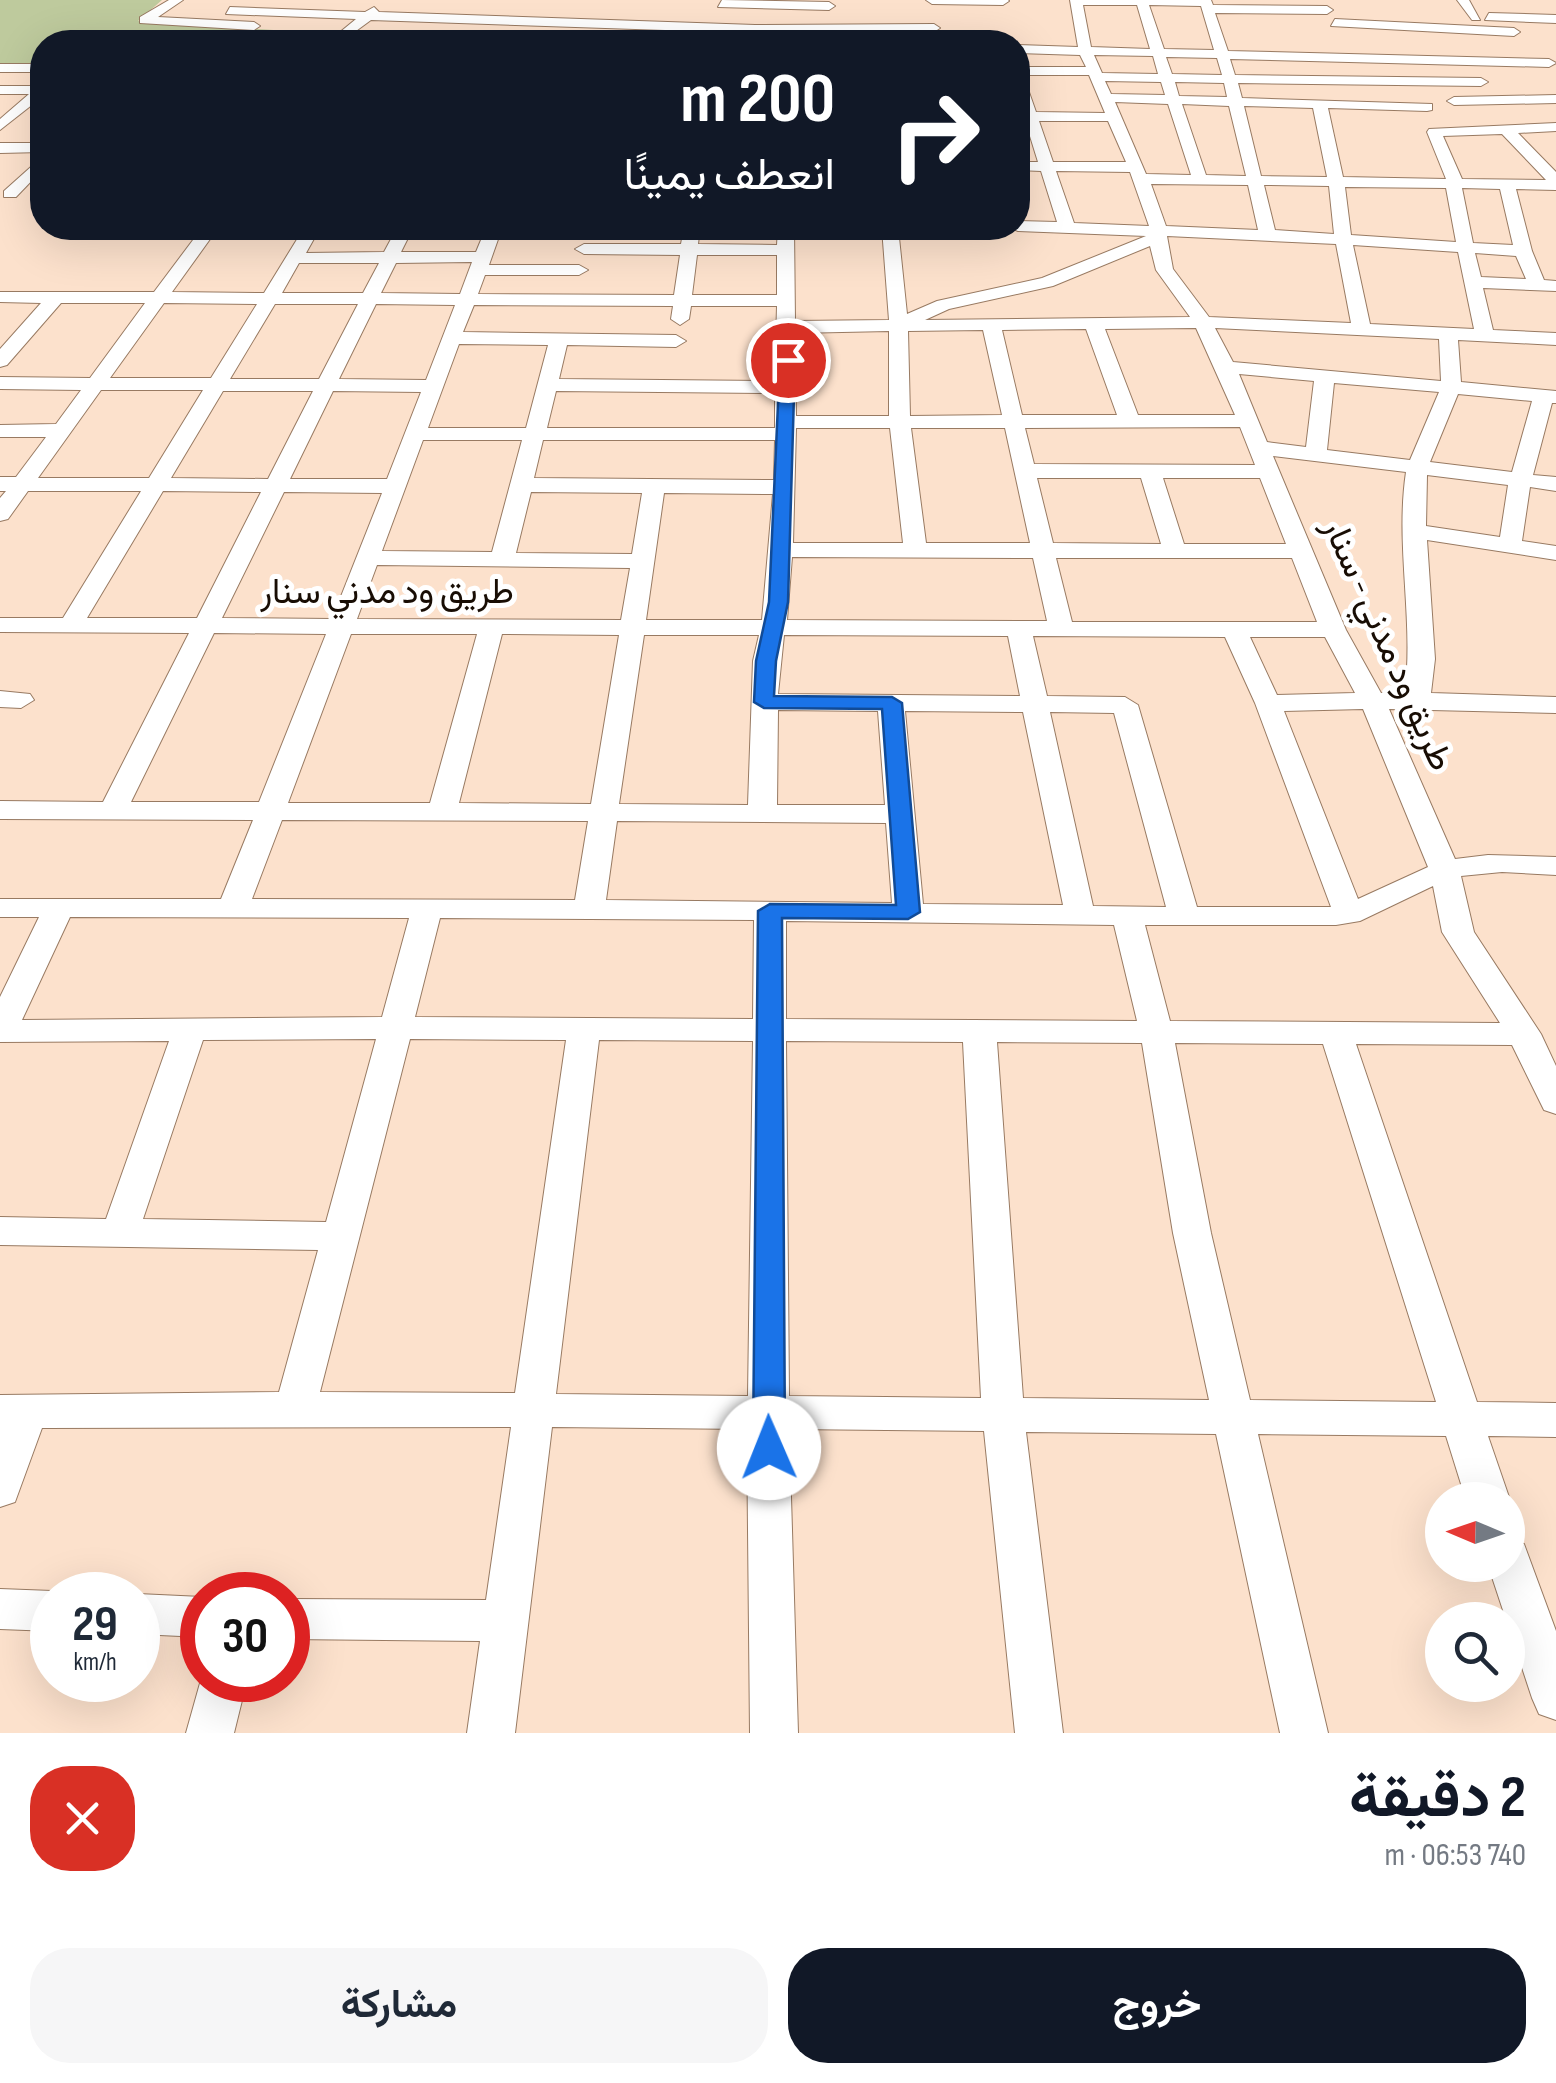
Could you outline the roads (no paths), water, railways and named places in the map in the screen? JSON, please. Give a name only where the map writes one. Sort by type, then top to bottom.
[{"type":"street","points":[[177,0],[144,20],[348,30],[379,7]]},
{"type":"street","name":"طريق ود مدني - سنار","points":[[1344,37],[1325,5],[1266,5],[1249,22],[1206,4],[1076,0],[1085,50],[1138,172],[1159,233],[1166,270],[1204,322],[1250,420],[1332,630],[1372,700],[1445,871],[1458,932],[1524,1034],[1556,1102]]},
{"type":"street","points":[[1463,0],[1476,16]]},
{"type":"street","points":[[1142,1],[1200,180]]},
{"type":"street","points":[[419,30],[455,2]]},
{"type":"street","points":[[716,24],[722,2],[834,5]]},
{"type":"street","points":[[209,24],[239,5],[317,3],[379,7],[435,17],[776,29],[933,17],[1004,4]]},
{"type":"street","points":[[776,29],[783,3]]},
{"type":"street","points":[[1206,4],[1230,80],[1268,235]]},
{"type":"street","points":[[239,5],[379,7]]},
{"type":"street","points":[[812,28],[834,5]]},
{"type":"street","points":[[612,9],[736,28]]},
{"type":"street","points":[[1382,9],[1406,48]]},
{"type":"street","points":[[916,12],[933,17]]},
{"type":"street","points":[[1420,17],[1519,37]]},
{"type":"street","points":[[1335,23],[1391,25],[1420,17],[1556,19]]},
{"type":"street","points":[[1502,18],[1519,37],[1552,62]]},
{"type":"street","points":[[1249,22],[1289,102]]},
{"type":"street","points":[[593,30],[599,24]]},
{"type":"street","points":[[1326,37],[1344,37],[1461,60],[1552,62]]},
{"type":"street","points":[[1030,45],[1338,56],[1519,37]]},
{"type":"street","points":[[1338,56],[1356,81]]},
{"type":"street","points":[[1461,60],[1500,100]]},
{"type":"street","points":[[0,68],[30,68]]},
{"type":"street","points":[[1030,75],[1482,82]]},
{"type":"street","points":[[1399,82],[1423,104],[1464,130]]},
{"type":"street","points":[[0,90],[30,90]]},
{"type":"street","points":[[1107,98],[1319,104],[1556,99]]},
{"type":"street","points":[[0,126],[30,100]]},
{"type":"street","points":[[1319,104],[1331,141],[1342,239],[1361,327]]},
{"type":"street","points":[[1030,116],[1114,116]]},
{"type":"street","points":[[1456,184],[1433,134],[1556,126]]},
{"type":"street","points":[[1506,129],[1556,183]]},
{"type":"street","points":[[1030,131],[1067,227]]},
{"type":"street","points":[[0,148],[30,148]]},
{"type":"street","points":[[1030,166],[1200,180],[1556,183]]},
{"type":"street","points":[[5,194],[30,172]]},
{"type":"street","points":[[1456,184],[1452,190],[1484,334]]},
{"type":"street","points":[[1507,184],[1523,251],[1546,286]]},
{"type":"street","points":[[1030,226],[1268,235],[1523,251]]},
{"type":"street","points":[[897,325],[930,308],[1047,282],[1159,233]]},
{"type":"street","points":[[0,514],[12,484],[64,430],[202,240]]},
{"type":"street","points":[[70,626],[304,240]]},
{"type":"street","points":[[113,810],[399,240]]},
{"type":"street","points":[[233,909],[489,240]]},
{"type":"street","points":[[571,300],[586,240]]},
{"type":"street","points":[[671,363],[683,301],[689,240]]},
{"type":"street","points":[[762,812],[766,661],[774,627],[786,487],[786,240]]},
{"type":"street","points":[[892,240],[900,306],[900,421],[915,549]]},
{"type":"street","points":[[584,249],[786,250]]},
{"type":"street","points":[[293,258],[390,257],[578,270]]},
{"type":"street","points":[[1472,282],[1546,286]]},
{"type":"street","points":[[0,297],[787,301]]},
{"type":"street","points":[[0,361],[10,338],[56,297]]},
{"type":"street","points":[[1093,322],[1130,420]]},
{"type":"street","points":[[788,327],[1204,322],[1556,339]]},
{"type":"street","points":[[991,323],[1028,471],[1061,629]]},
{"type":"street","name":"طريق ود مدني - سنار","points":[[1416,700],[1422,659],[1412,499],[1417,468],[1451,388],[1448,332]]},
{"type":"street","points":[[452,338],[558,339],[788,387]]},
{"type":"street","points":[[502,560],[558,339]]},
{"type":"street","points":[[548,386],[671,363]]},
{"type":"street","points":[[1226,366],[1550,396],[1520,480],[1510,545]]},
{"type":"street","points":[[1316,455],[1325,376]]},
{"type":"street","points":[[0,383],[434,386]]},
{"type":"street","points":[[416,434],[534,435],[900,421],[1250,420]]},
{"type":"street","points":[[0,431],[64,430]]},
{"type":"street","name":"طريق ود مدني - سنار","points":[[1266,460],[1316,455],[1556,484]]},
{"type":"street","points":[[1028,471],[1150,472],[1266,460]]},
{"type":"street","points":[[1150,472],[1176,551]]},
{"type":"street","points":[[12,484],[397,486]]},
{"type":"street","points":[[521,485],[786,487]]},
{"type":"street","points":[[589,909],[654,486]]},
{"type":"street","name":"طريق ود مدني - سنار","points":[[1414,531],[1556,552]]},
{"type":"street","points":[[781,550],[1302,551]]},
{"type":"street","points":[[370,558],[643,561]]},
{"type":"street","name":"طريق ود مدني سنار","points":[[0,625],[1332,630]]},
{"type":"street","points":[[444,810],[491,626]]},
{"type":"street","points":[[1019,629],[1080,915]]},
{"type":"street","points":[[1235,630],[1268,704],[1349,914]]},
{"type":"street","points":[[1268,704],[1416,700],[1556,705]]},
{"type":"street","points":[[764,702],[1116,704],[1128,710],[1184,916]]},
{"type":"street","points":[[892,703],[908,912]]},
{"type":"street","points":[[0,810],[902,814]]},
{"type":"street","points":[[0,908],[589,909],[1319,918],[1349,914],[1445,871],[1502,863],[1556,866]]},
{"type":"street","points":[[59,908],[0,1031],[396,1028],[1524,1034]]},
{"type":"street","points":[[295,1408],[427,910]]},
{"type":"street","points":[[770,911],[768,1411],[774,1733]]},
{"type":"street","points":[[1127,915],[1157,1034],[1192,1233],[1304,1733]]},
{"type":"street","points":[[491,1733],[584,1029]]},
{"type":"street","points":[[120,1232],[190,1030]]},
{"type":"street","points":[[980,1030],[1004,1414],[1039,1733]]},
{"type":"street","points":[[1336,1033],[1482,1482]]},
{"type":"street","points":[[0,1231],[341,1236]]},
{"type":"street","points":[[0,1489],[14,1413],[295,1408],[1556,1420]]},
{"type":"street","points":[[1516,1582],[1556,1698]]},
{"type":"street","points":[[0,1609],[30,1610]]},
{"type":"street","points":[[310,1619],[506,1621]]},
{"type":"street","points":[[210,1733],[218,1702]]}]
